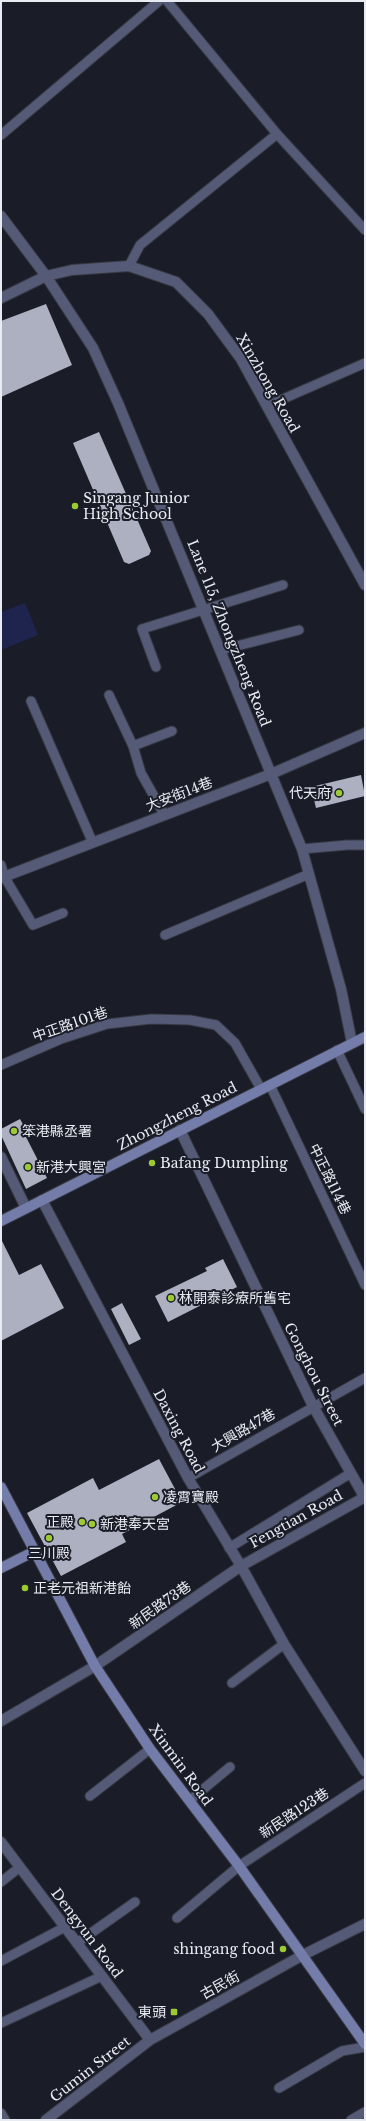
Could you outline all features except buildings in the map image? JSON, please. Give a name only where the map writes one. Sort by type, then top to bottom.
[{"type":"main road","name":"Zhongzheng Road","points":[[1,1220],[365,1036]]},
{"type":"main road","name":"Xinmin Road","points":[[1,1487],[95,1666],[150,1749],[239,1866],[365,2045]]},
{"type":"main road","points":[[1,1568],[35,1551]]},
{"type":"street","name":"Lane 115, Zhongzheng Road","points":[[1,216],[46,276],[93,348],[118,403],[205,610],[302,849],[341,989],[352,1043]]},
{"type":"street","name":"Xinzhong Road","points":[[1,298],[46,276],[72,270],[129,266],[176,282],[208,314],[241,359],[365,585]]},
{"type":"street","name":"大安街14巷","points":[[3,877],[92,841],[271,774],[365,733]]},
{"type":"street","name":"Gonghou Street","points":[[180,1130],[313,1406],[365,1497]]},
{"type":"street","points":[[1,1157],[26,1208]]},
{"type":"street","name":"Daxing Road","points":[[42,1200],[188,1478],[284,1644],[365,1771]]},
{"type":"street","name":"Fengtian Road","points":[[240,1566],[365,1497]]},
{"type":"street","name":"新民路73巷","points":[[1,1721],[95,1666],[240,1566]]},
{"type":"street","name":"Dengyun Road","points":[[1,1842],[150,2040]]},
{"type":"street","points":[[303,1955],[365,1924]]},
{"type":"street","name":"古民街","points":[[150,2040],[303,1955]]},
{"type":"street","name":"Gumin Street","points":[[46,2120],[150,2040]]},
{"type":"lane","points":[[1,135],[159,1]]},
{"type":"lane","points":[[167,1],[277,134],[365,230]]},
{"type":"lane","points":[[129,266],[140,245],[277,134]]},
{"type":"lane","points":[[267,406],[365,363]]},
{"type":"lane","points":[[156,666],[142,628],[283,585]]},
{"type":"lane","points":[[221,650],[299,630]]},
{"type":"lane","points":[[109,695],[133,746],[141,773],[164,814]]},
{"type":"lane","points":[[31,701],[92,841]]},
{"type":"lane","points":[[133,746],[172,731]]},
{"type":"lane","points":[[302,849],[365,845]]},
{"type":"lane","points":[[1,865],[3,877],[32,925],[63,913]]},
{"type":"lane","points":[[165,935],[309,874]]},
{"type":"lane","name":"中正路101巷","points":[[1,1065],[61,1039],[107,1024],[151,1019],[190,1020],[216,1025],[234,1043],[265,1087]]},
{"type":"lane","points":[[338,1050],[365,1109]]},
{"type":"lane","name":"中正路114巷","points":[[265,1087],[365,1284]]},
{"type":"lane","name":"大興路47巷","points":[[188,1478],[313,1406],[365,1378]]},
{"type":"lane","points":[[229,1548],[351,1473]]},
{"type":"lane","points":[[232,1683],[284,1644]]},
{"type":"lane","points":[[90,1796],[150,1749]]},
{"type":"lane","points":[[189,1801],[230,1767]]},
{"type":"lane","name":"新民路123巷","points":[[177,1918],[239,1866],[365,1783]]},
{"type":"lane","points":[[1,1882],[20,1867]]},
{"type":"lane","points":[[78,1943],[135,1902]]},
{"type":"lane","points":[[1,1960],[65,1927]]},
{"type":"lane","points":[[1,2023],[102,1976]]},
{"type":"lane","points":[[278,2088],[342,2051],[365,2045]]},
{"type":"lane","points":[[351,2120],[365,2112]]},
{"type":"lane","points":[[1,2113],[5,2120]]},
{"type":"shaded area","points":[[25,603],[38,635],[1,650],[1,612]]},
{"type":"place","name":"Singang Junior High School","points":[[75,506]]},
{"type":"place","name":"代天府","points":[[339,793]]},
{"type":"place","name":"笨港縣丞署","points":[[14,1131]]},
{"type":"place","name":"Bafang Dumpling","points":[[152,1163]]},
{"type":"place","name":"新港大興宮","points":[[28,1167]]},
{"type":"place","name":"林開泰診療所舊宅","points":[[171,1298]]},
{"type":"place","name":"凌霄寶殿","points":[[155,1497]]},
{"type":"place","name":"正殿","points":[[82,1522]]},
{"type":"place","name":"新港奉天宮","points":[[92,1524]]},
{"type":"place","name":"三川殿","points":[[49,1538]]},
{"type":"place","name":"正老元祖新港飴","points":[[25,1588]]},
{"type":"place","name":"shingang food","points":[[283,1949]]},
{"type":"place","name":"東頭","points":[[174,2012]]}]
